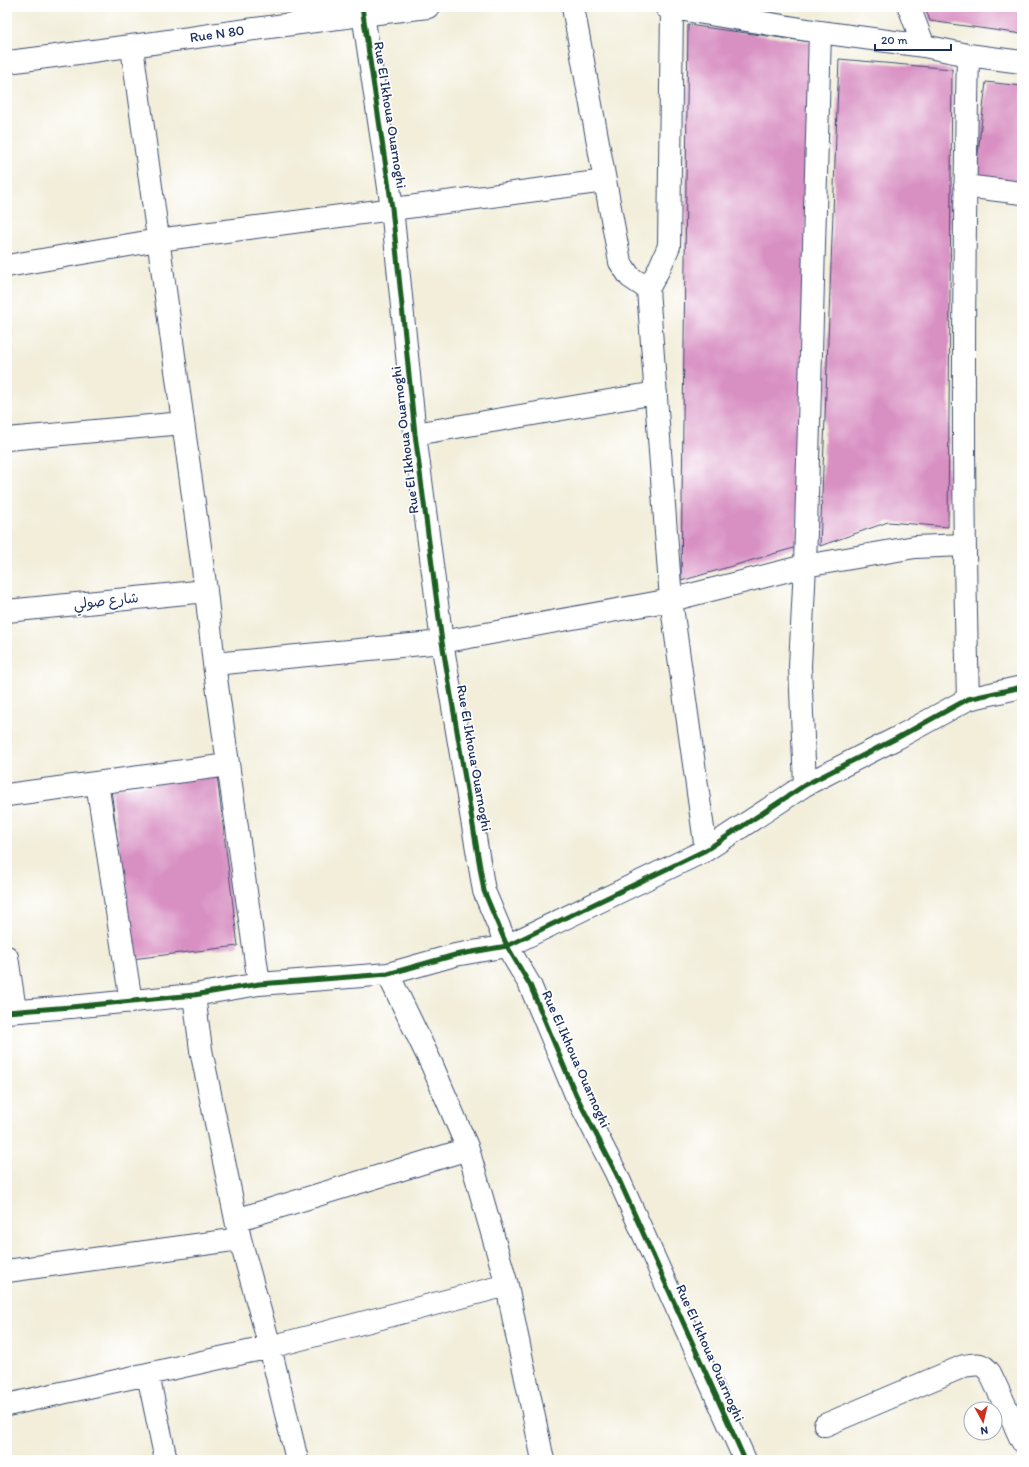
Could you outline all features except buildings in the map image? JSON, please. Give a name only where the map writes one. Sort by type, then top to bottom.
[{"type":"street","name":"Rue N 80","points":[[7,62],[132,47],[362,11],[428,7]]},
{"type":"street","points":[[573,7],[620,262],[630,277],[648,288]]},
{"type":"street","points":[[909,7],[924,46]]},
{"type":"street","points":[[706,850],[671,600],[648,288],[660,269],[669,246],[669,8],[820,32],[924,46],[968,55],[1022,62]]},
{"type":"street","name":"Rue EI Ikhoua Ouarnoghi","points":[[362,11],[392,208],[415,434],[442,642],[484,891],[507,946],[530,985],[576,1095],[616,1173],[745,1460]]},
{"type":"street","points":[[805,785],[800,666],[805,566],[820,32]]},
{"type":"street","points":[[132,47],[206,591],[214,664],[259,984]]},
{"type":"street","points":[[968,55],[965,186],[964,545],[968,699]]},
{"type":"street","points":[[7,266],[158,240],[605,181]]},
{"type":"street","points":[[965,186],[1022,193]]},
{"type":"street","points":[[415,434],[656,393]]},
{"type":"street","points":[[7,439],[183,423]]},
{"type":"street","points":[[214,664],[442,642],[671,600],[805,566],[915,547],[964,545]]},
{"type":"street","name":"شارع صولي","points":[[7,611],[206,591]]},
{"type":"street","points":[[7,957],[11,1011],[131,1002],[194,995],[259,984],[388,974],[455,955],[507,946],[706,850],[805,785],[897,738],[968,699],[1022,687]]},
{"type":"street","points":[[7,795],[228,765]]},
{"type":"street","points":[[97,783],[131,1002]]},
{"type":"street","points":[[388,974],[432,1065],[468,1149],[507,1284],[543,1460]]},
{"type":"street","points":[[194,995],[201,1050],[238,1230],[270,1347],[297,1460]]},
{"type":"street","points":[[7,1271],[238,1230],[468,1149]]},
{"type":"street","points":[[7,1405],[270,1347],[507,1284]]},
{"type":"street","points":[[825,1425],[964,1366],[976,1364],[985,1366],[990,1373],[1022,1441]]},
{"type":"street","points":[[148,1375],[166,1460]]},
{"type":"cycle path","points":[[362,7],[392,208],[415,434],[442,642],[484,891],[507,946],[530,985],[576,1095],[616,1173],[745,1460]]},
{"type":"cycle path","points":[[7,1012],[194,995],[259,984],[388,974],[455,955],[507,946],[706,850],[805,785],[897,738],[968,699],[1022,687]]}]
